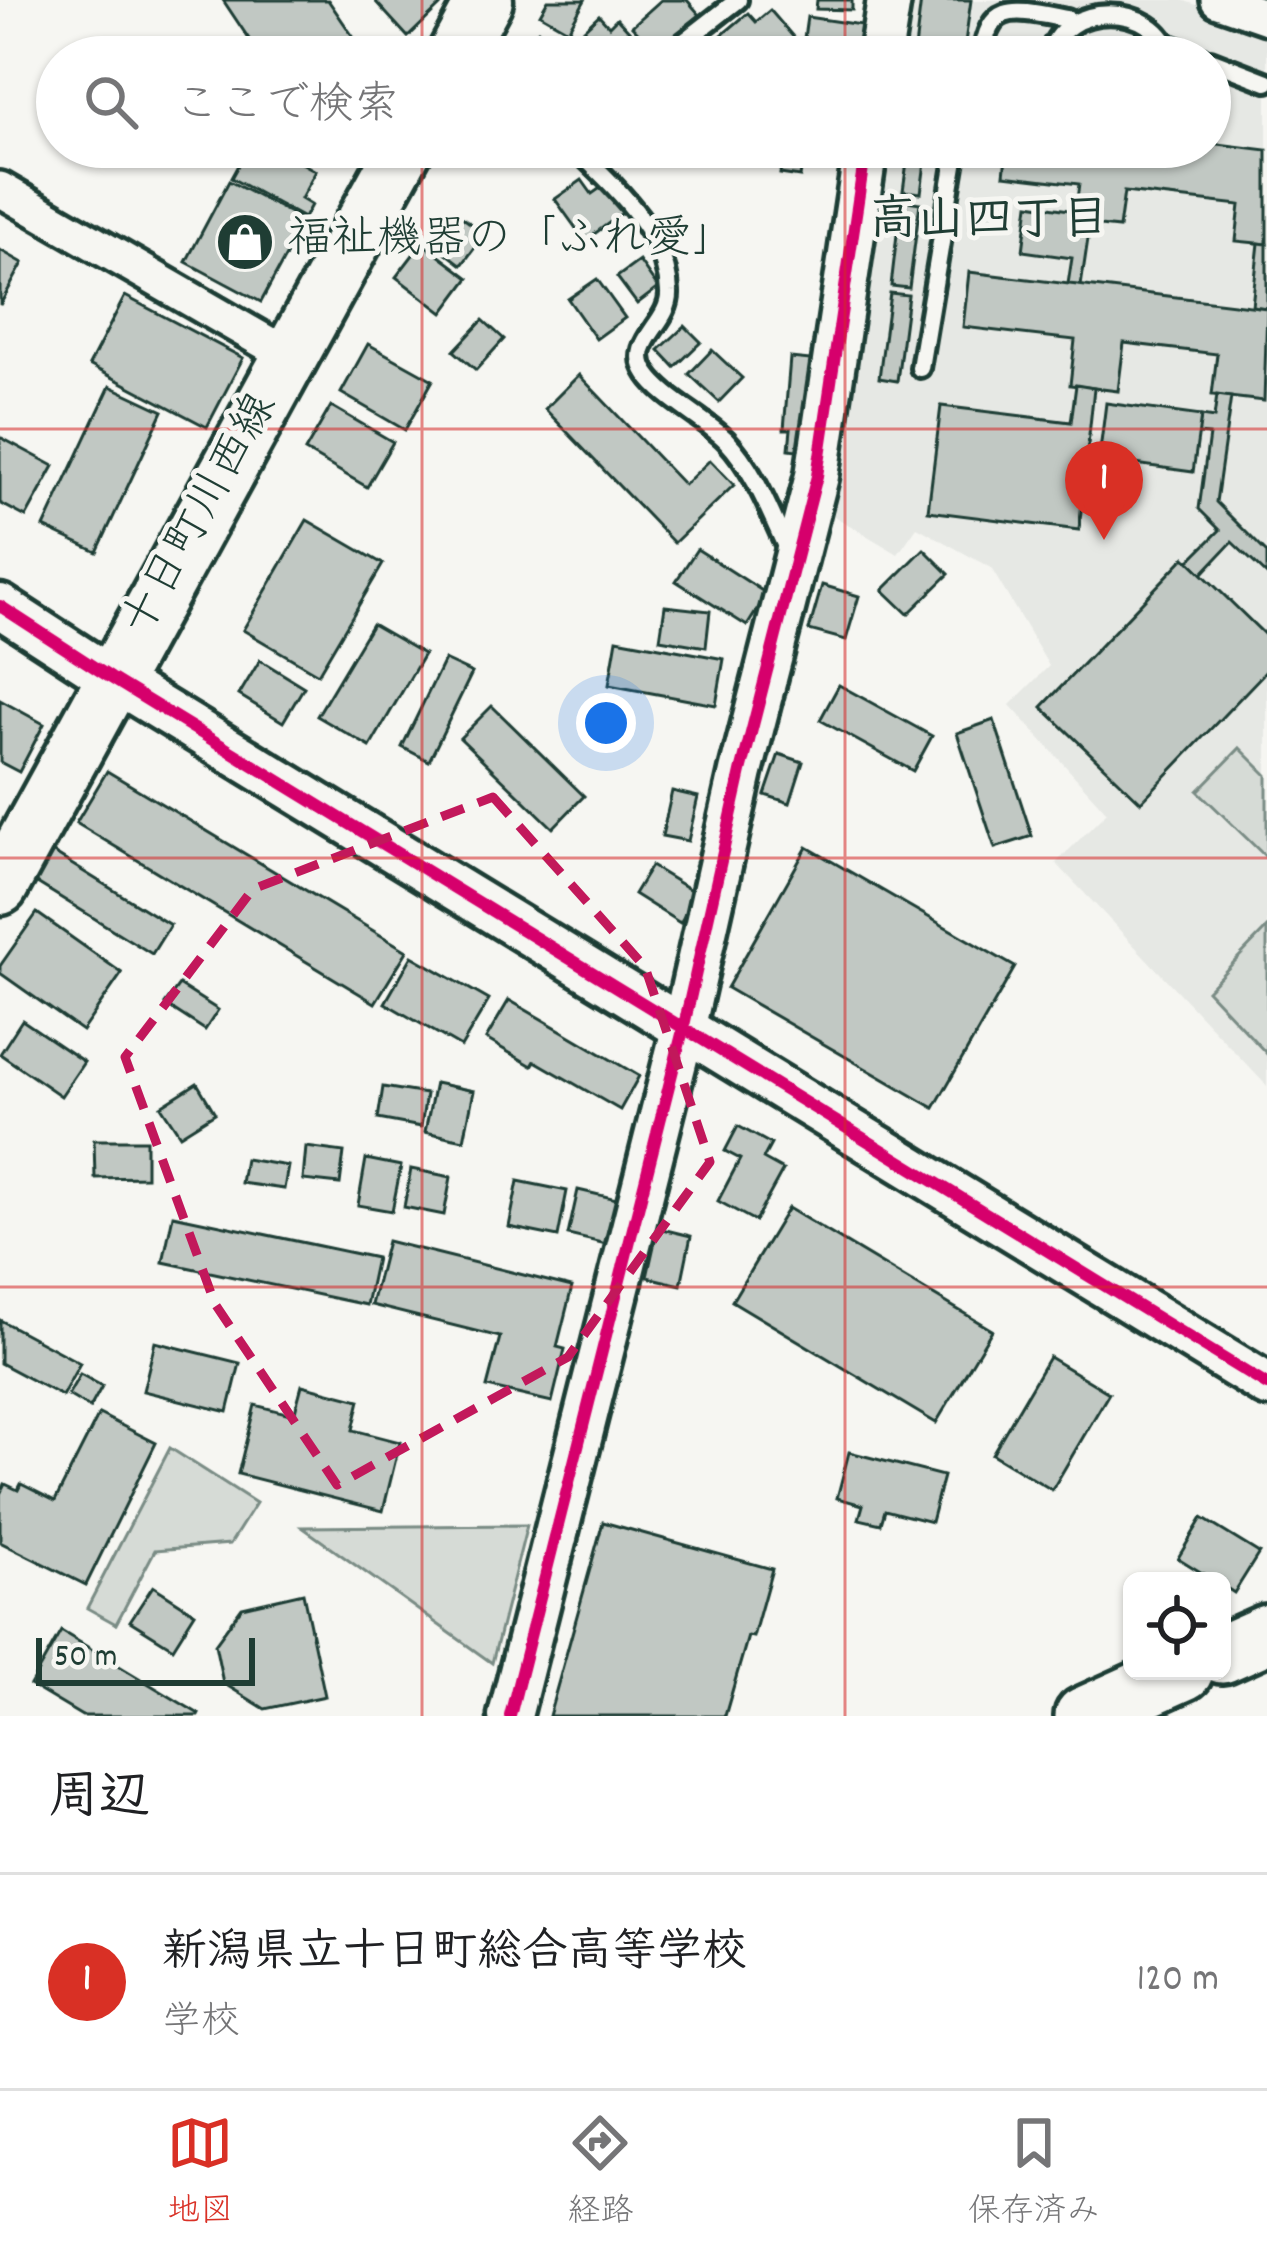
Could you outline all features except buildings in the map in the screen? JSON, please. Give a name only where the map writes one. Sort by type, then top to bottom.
[{"type":"highway","points":[[1231,1650],[1267,1634]]},
{"type":"highway","points":[[1084,1716],[1164,1680]]},
{"type":"main road","name":"十日町川西線","points":[[0,886],[394,168]]},
{"type":"street","points":[[883,36],[889,0]]},
{"type":"street","points":[[1218,0],[1267,17]]},
{"type":"street","points":[[509,1716],[817,476],[863,168]]},
{"type":"street","points":[[0,189],[291,357]]},
{"type":"street","points":[[0,606],[1267,1385]]},
{"type":"lane","points":[[693,36],[738,0]]},
{"type":"lane","points":[[1055,36],[1066,19],[1095,2],[1115,0],[1152,17],[1162,36]]},
{"type":"lane","points":[[984,36],[986,22],[1009,9],[1066,19]]},
{"type":"lane","points":[[1231,68],[1267,82]]},
{"type":"lane","points":[[595,168],[630,202],[663,261],[668,312],[644,340],[640,356],[647,375],[724,438],[746,463],[795,565]]},
{"type":"lane","points":[[920,368],[953,168]]},
{"type":"highlighted area","points":[[493,797],[645,967],[710,1162],[568,1357],[337,1485],[215,1304],[125,1057],[253,889]]},
{"type":"shaded area","points":[[902,0],[1182,0],[1267,29],[1267,1086],[1056,863],[1107,812],[1010,705],[1049,666],[991,568],[917,527],[898,554],[834,516],[880,168],[1231,168],[1231,36],[898,36]]},
{"type":"shaded area","points":[[1240,748],[1267,775],[1267,858],[1198,791]]},
{"type":"shaded area","points":[[1267,928],[1267,1054],[1207,990]]},
{"type":"shaded area","points":[[170,1448],[256,1503],[230,1544],[155,1550],[116,1624],[87,1608]]},
{"type":"shaded area","points":[[527,1525],[492,1663],[302,1527]]},
{"type":"cycle path","points":[[510,1716],[817,476],[863,168]]},
{"type":"cycle path","points":[[0,606],[1267,1385]]},
{"type":"place","name":"福祉機器の「ふれ愛」","points":[[245,242]]},
{"type":"place","name":"新潟県立十日町総合高等学校","points":[[1104,540]]},
{"type":"district","name":"高山四丁目","points":[[989,223]]}]
